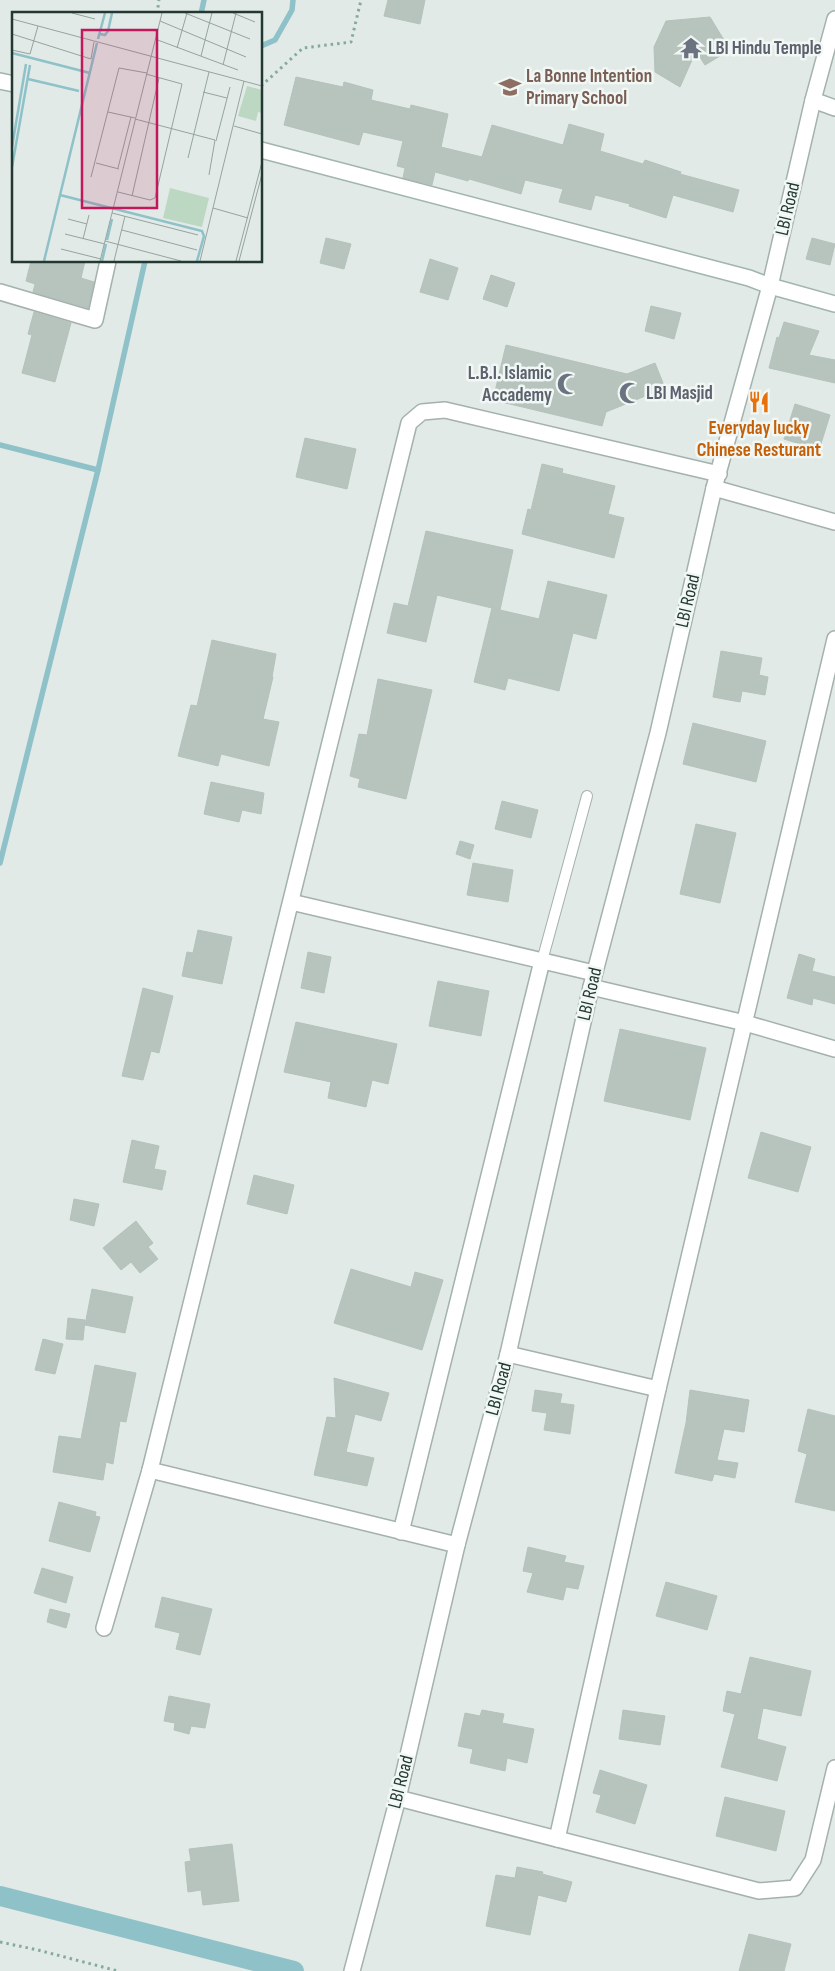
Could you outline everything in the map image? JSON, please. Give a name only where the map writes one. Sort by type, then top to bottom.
[{"type":"street","name":"LBI Road","points":[[353,1968],[398,1798],[458,1546],[508,1354],[592,980],[658,733],[716,481],[770,286],[813,100],[835,19]]},
{"type":"street","points":[[813,100],[835,108]]},
{"type":"street","points":[[262,150],[749,278],[770,286],[835,304]]},
{"type":"street","points":[[0,292],[95,320],[108,262]]},
{"type":"street","points":[[104,1628],[150,1470],[409,423],[422,412],[445,410],[716,481],[835,522]]},
{"type":"street","points":[[557,1838],[658,1389],[835,640]]},
{"type":"street","points":[[291,902],[542,961],[592,980],[835,1049]]},
{"type":"street","points":[[401,1532],[542,961]]},
{"type":"street","points":[[508,1354],[658,1389]]},
{"type":"street","points":[[150,1470],[458,1546]]},
{"type":"street","points":[[398,1798],[759,1890],[795,1888],[814,1860],[835,1768]]},
{"type":"lane","points":[[542,961],[587,796]]},
{"type":"path","points":[[262,85],[302,48],[350,42],[361,0]]},
{"type":"path","points":[[0,1942],[118,1971]]},
{"type":"building","points":[[388,0],[425,0],[420,24],[384,16]]},
{"type":"building","points":[[710,17],[730,50],[705,65],[696,51],[680,87],[655,72],[654,47],[666,21]]},
{"type":"building","points":[[296,77],[343,87],[344,82],[373,90],[371,100],[410,109],[411,105],[448,114],[441,147],[482,157],[492,125],[563,145],[569,124],[604,134],[600,151],[643,164],[645,160],[681,172],[680,174],[739,190],[733,212],[673,195],[666,218],[629,206],[630,204],[595,195],[591,210],[559,202],[563,189],[525,180],[521,194],[469,179],[468,181],[435,172],[432,185],[403,178],[405,168],[397,166],[403,141],[363,132],[359,145],[284,125]]},
{"type":"building","points":[[326,238],[351,244],[344,269],[320,263]]},
{"type":"building","points":[[812,238],[835,244],[830,265],[806,259]]},
{"type":"building","points":[[430,259],[458,268],[448,300],[420,292]]},
{"type":"building","points":[[31,262],[85,262],[81,278],[94,282],[88,308],[33,292],[35,284],[26,281]]},
{"type":"building","points":[[491,275],[515,283],[507,307],[483,299]]},
{"type":"building","points":[[651,306],[681,313],[674,339],[645,331]]},
{"type":"building","points":[[34,312],[71,323],[55,382],[22,373],[32,335],[28,334]]},
{"type":"building","points":[[784,322],[819,331],[809,355],[835,360],[835,383],[769,368],[777,337],[779,338]]},
{"type":"building","points":[[506,345],[627,374],[655,363],[665,388],[606,412],[602,426],[493,400]]},
{"type":"building","points":[[795,404],[830,415],[819,450],[784,439]]},
{"type":"building","points":[[305,438],[356,449],[347,489],[296,477]]},
{"type":"building","points":[[542,464],[563,469],[562,473],[615,486],[608,514],[624,518],[614,558],[522,534],[528,509],[531,510]]},
{"type":"building","points":[[426,531],[513,550],[500,610],[539,619],[548,581],[607,595],[596,639],[573,633],[559,691],[508,678],[505,690],[474,682],[492,608],[437,595],[426,642],[387,633],[394,603],[408,606]]},
{"type":"building","points":[[212,640],[276,654],[273,677],[263,719],[279,722],[269,766],[221,754],[218,766],[178,756],[191,705],[197,706]]},
{"type":"building","points":[[721,651],[762,658],[759,675],[768,677],[765,695],[742,691],[740,702],[713,697]]},
{"type":"building","points":[[378,679],[432,690],[406,799],[358,787],[360,779],[350,776],[359,734],[367,735]]},
{"type":"building","points":[[693,723],[766,741],[756,782],[683,764]]},
{"type":"building","points":[[211,782],[264,793],[261,814],[242,810],[239,822],[204,814]]},
{"type":"building","points":[[502,801],[538,810],[531,838],[495,829]]},
{"type":"building","points":[[696,824],[736,833],[720,903],[680,894]]},
{"type":"building","points":[[460,841],[474,845],[470,859],[456,854]]},
{"type":"building","points":[[473,863],[513,870],[508,902],[467,895]]},
{"type":"building","points":[[198,930],[232,937],[222,984],[182,976],[187,952],[193,953]]},
{"type":"building","points":[[308,952],[331,957],[324,993],[301,988]]},
{"type":"building","points":[[799,954],[815,959],[812,971],[835,977],[835,1004],[813,998],[812,1005],[787,998]]},
{"type":"building","points":[[438,981],[489,991],[481,1036],[429,1026]]},
{"type":"building","points":[[143,988],[173,996],[159,1053],[151,1051],[143,1080],[122,1076]]},
{"type":"building","points":[[296,1022],[397,1044],[388,1084],[372,1080],[366,1107],[328,1098],[331,1082],[284,1072]]},
{"type":"building","points":[[620,1029],[706,1048],[690,1120],[604,1101]]},
{"type":"building","points":[[761,1132],[811,1147],[798,1192],[748,1178]]},
{"type":"building","points":[[132,1140],[159,1146],[154,1169],[166,1171],[162,1190],[123,1182]]},
{"type":"building","points":[[254,1175],[294,1185],[287,1214],[247,1204]]},
{"type":"building","points":[[74,1199],[99,1204],[94,1226],[70,1220]]},
{"type":"building","points":[[136,1221],[153,1243],[148,1247],[158,1259],[140,1273],[131,1262],[121,1270],[103,1248]]},
{"type":"building","points":[[351,1269],[411,1287],[415,1272],[443,1280],[422,1350],[334,1323]]},
{"type":"building","points":[[92,1289],[133,1297],[125,1333],[85,1325]]},
{"type":"building","points":[[68,1318],[85,1320],[83,1340],[66,1339]]},
{"type":"building","points":[[43,1339],[63,1344],[55,1374],[35,1370]]},
{"type":"building","points":[[95,1365],[136,1373],[126,1422],[120,1421],[113,1464],[106,1462],[103,1480],[53,1472],[59,1436],[81,1439]]},
{"type":"building","points":[[334,1378],[389,1393],[381,1421],[355,1414],[346,1452],[374,1458],[367,1486],[314,1475],[327,1417],[336,1418]]},
{"type":"building","points":[[535,1390],[562,1394],[560,1403],[574,1405],[570,1434],[544,1430],[547,1413],[532,1411]]},
{"type":"building","points":[[690,1390],[749,1400],[744,1432],[724,1429],[717,1460],[738,1463],[735,1478],[714,1474],[712,1481],[675,1473],[686,1423]]},
{"type":"building","points":[[808,1409],[835,1416],[835,1511],[795,1502],[807,1454],[798,1451]]},
{"type":"building","points":[[59,1502],[96,1512],[95,1516],[100,1517],[90,1552],[49,1541]]},
{"type":"building","points":[[528,1547],[566,1556],[564,1562],[584,1566],[578,1589],[566,1587],[563,1600],[527,1592],[533,1573],[523,1571]]},
{"type":"building","points":[[42,1568],[73,1577],[66,1603],[34,1593]]},
{"type":"building","points":[[666,1582],[717,1596],[707,1630],[656,1616]]},
{"type":"building","points":[[162,1597],[212,1609],[200,1655],[176,1649],[180,1633],[155,1627]]},
{"type":"building","points":[[50,1609],[70,1614],[66,1628],[47,1622]]},
{"type":"building","points":[[750,1657],[811,1671],[801,1716],[763,1708],[757,1739],[786,1747],[777,1781],[721,1767],[735,1714],[723,1711],[727,1691],[741,1694]]},
{"type":"building","points":[[169,1696],[210,1704],[205,1728],[191,1726],[189,1734],[174,1730],[175,1723],[164,1721]]},
{"type":"building","points":[[482,1710],[504,1714],[502,1723],[534,1729],[527,1763],[507,1758],[505,1771],[470,1763],[473,1749],[458,1746],[465,1713],[480,1716]]},
{"type":"building","points":[[623,1710],[665,1716],[660,1745],[619,1739]]},
{"type":"building","points":[[600,1770],[647,1785],[635,1824],[596,1812],[601,1795],[593,1793]]},
{"type":"building","points":[[725,1797],[785,1811],[776,1851],[716,1836]]},
{"type":"building","points":[[232,1844],[239,1901],[203,1905],[201,1890],[188,1892],[185,1862],[191,1861],[189,1849]]},
{"type":"building","points":[[517,1867],[543,1872],[542,1874],[572,1882],[566,1902],[538,1895],[530,1935],[486,1926],[496,1875],[515,1878]]},
{"type":"building","points":[[749,1934],[791,1944],[784,1971],[739,1971]]},
{"type":"waterway","points":[[201,12],[204,0]]},
{"type":"waterway","points":[[262,46],[275,40],[292,10],[293,0]]},
{"type":"waterway","points":[[0,863],[98,470],[145,262]]},
{"type":"waterway","points":[[0,445],[98,470]]},
{"type":"waterway","points":[[0,1896],[294,1971]]},
{"type":"place","name":"LBI Hindu Temple","points":[[691,48]]},
{"type":"place","name":"La Bonne Intention Primary School","points":[[510,87]]},
{"type":"place","name":"L.B.I. Islamic Accademy","points":[[568,384]]},
{"type":"place","name":"LBI Masjid","points":[[630,393]]},
{"type":"place","name":"Everyday lucky Chinese Resturant","points":[[759,402]]}]
